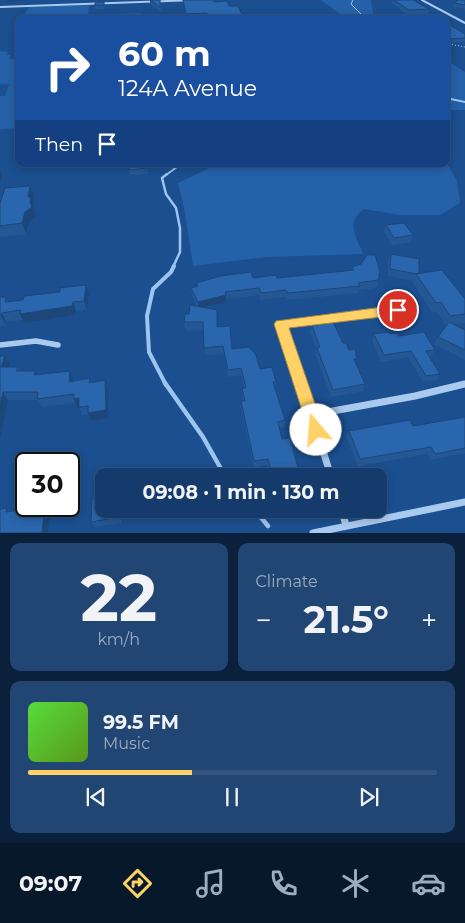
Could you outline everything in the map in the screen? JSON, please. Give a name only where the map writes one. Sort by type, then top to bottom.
[{"type":"street","points":[[0,7],[196,0]]},
{"type":"street","points":[[422,0],[465,23]]},
{"type":"street","points":[[328,468],[281,324],[398,310]]},
{"type":"street","points":[[0,345],[36,341],[58,345]]},
{"type":"street","points":[[311,415],[415,396],[465,384]]},
{"type":"street","points":[[313,533],[465,502]]},
{"type":"street","points":[[344,518],[346,525]]},
{"type":"path","points":[[450,44],[465,47]]},
{"type":"shaded area","points":[[321,0],[371,0],[373,13],[376,15],[342,15]]},
{"type":"shaded area","points":[[89,5],[88,15],[24,15],[29,7]]},
{"type":"shaded area","points":[[141,13],[142,15],[88,15]]},
{"type":"shaded area","points":[[0,51],[8,52],[7,55],[11,55],[9,59],[15,59],[15,128],[0,129],[0,96],[5,96],[9,84],[0,84]]},
{"type":"shaded area","points":[[450,63],[465,72],[465,110],[450,110]]},
{"type":"shaded area","points":[[212,167],[449,167],[457,181],[460,203],[440,215],[400,215],[364,209],[358,214],[353,224],[355,235],[363,254],[267,257],[193,266],[184,207],[178,183]]},
{"type":"building","points":[[150,0],[160,0],[160,7]]},
{"type":"building","points":[[183,0],[213,0],[214,2],[227,1],[229,6],[238,6],[242,15],[207,15],[207,13],[186,14]]},
{"type":"building","points":[[394,0],[413,0],[429,9],[409,10]]},
{"type":"building","points":[[458,0],[465,0],[465,5],[454,3]]},
{"type":"building","points":[[104,2],[104,5],[95,5],[95,3]]},
{"type":"building","points":[[450,25],[465,34],[465,38],[450,39]]},
{"type":"building","points":[[129,167],[147,167],[147,168],[129,170]]},
{"type":"building","points":[[30,186],[28,197],[31,197],[32,207],[25,212],[22,223],[0,226],[0,203],[5,188]]},
{"type":"building","points":[[404,223],[413,235],[394,238],[386,225]]},
{"type":"building","points":[[391,254],[419,259],[419,273],[390,269]]},
{"type":"building","points":[[367,255],[375,255],[380,272],[378,280],[358,283],[360,286],[288,293],[286,290],[261,293],[259,288],[225,292],[226,295],[198,302],[191,288],[198,286],[196,283],[221,276],[251,272],[253,278],[276,275],[277,278],[354,270],[352,267],[361,264]]},
{"type":"building","points":[[442,270],[465,299],[465,314],[450,316],[441,302],[436,303],[416,274]]},
{"type":"building","points":[[86,285],[84,301],[73,302],[72,306],[20,314],[21,310],[2,313],[0,316],[0,297],[6,297],[5,302],[23,300],[24,296],[60,292],[60,288]]},
{"type":"building","points":[[190,305],[217,310],[217,327],[230,326],[232,349],[249,347],[256,355],[260,369],[272,367],[276,382],[273,382],[285,420],[278,422],[282,439],[290,438],[298,468],[270,468],[268,459],[254,461],[241,401],[245,401],[242,389],[246,387],[241,368],[228,370],[223,346],[204,348],[203,322],[184,322],[185,314],[189,314]]},
{"type":"building","points":[[333,322],[343,343],[346,343],[349,350],[355,349],[357,359],[354,359],[365,384],[333,390],[317,348],[320,347],[312,326]]},
{"type":"building","points":[[449,322],[465,330],[465,350],[438,337]]},
{"type":"building","points":[[389,332],[390,334],[397,333],[399,336],[424,332],[435,350],[426,351],[440,374],[426,376],[411,351],[384,355],[374,334]]},
{"type":"building","points":[[0,356],[5,356],[1,367],[18,367],[16,371],[36,371],[34,375],[70,371],[69,382],[90,378],[89,383],[105,380],[106,410],[88,413],[88,406],[79,407],[79,398],[74,399],[74,394],[37,399],[38,392],[3,392],[0,406]]},
{"type":"building","points":[[465,417],[465,448],[435,454],[431,447],[360,459],[349,431],[410,420],[413,426]]},
{"type":"building","points":[[95,498],[95,518],[114,518],[91,522],[92,499]]},
{"type":"building","points":[[7,508],[6,512],[15,511],[15,517],[44,517],[42,533],[0,533],[0,509]]},
{"type":"waterway","points":[[353,0],[351,4],[362,15]]},
{"type":"waterway","points":[[450,99],[465,102]]},
{"type":"waterway","points":[[166,175],[177,167]]},
{"type":"waterway","points":[[167,174],[162,178],[166,194],[176,208],[180,228],[180,252],[173,267]]},
{"type":"waterway","points":[[166,385],[149,352],[147,316],[153,289],[171,272],[174,266]]},
{"type":"waterway","points":[[165,383],[203,437],[220,468]]},
{"type":"waterway","points":[[261,518],[268,526]]},
{"type":"route","points":[[316,430],[281,324],[398,310]]}]
